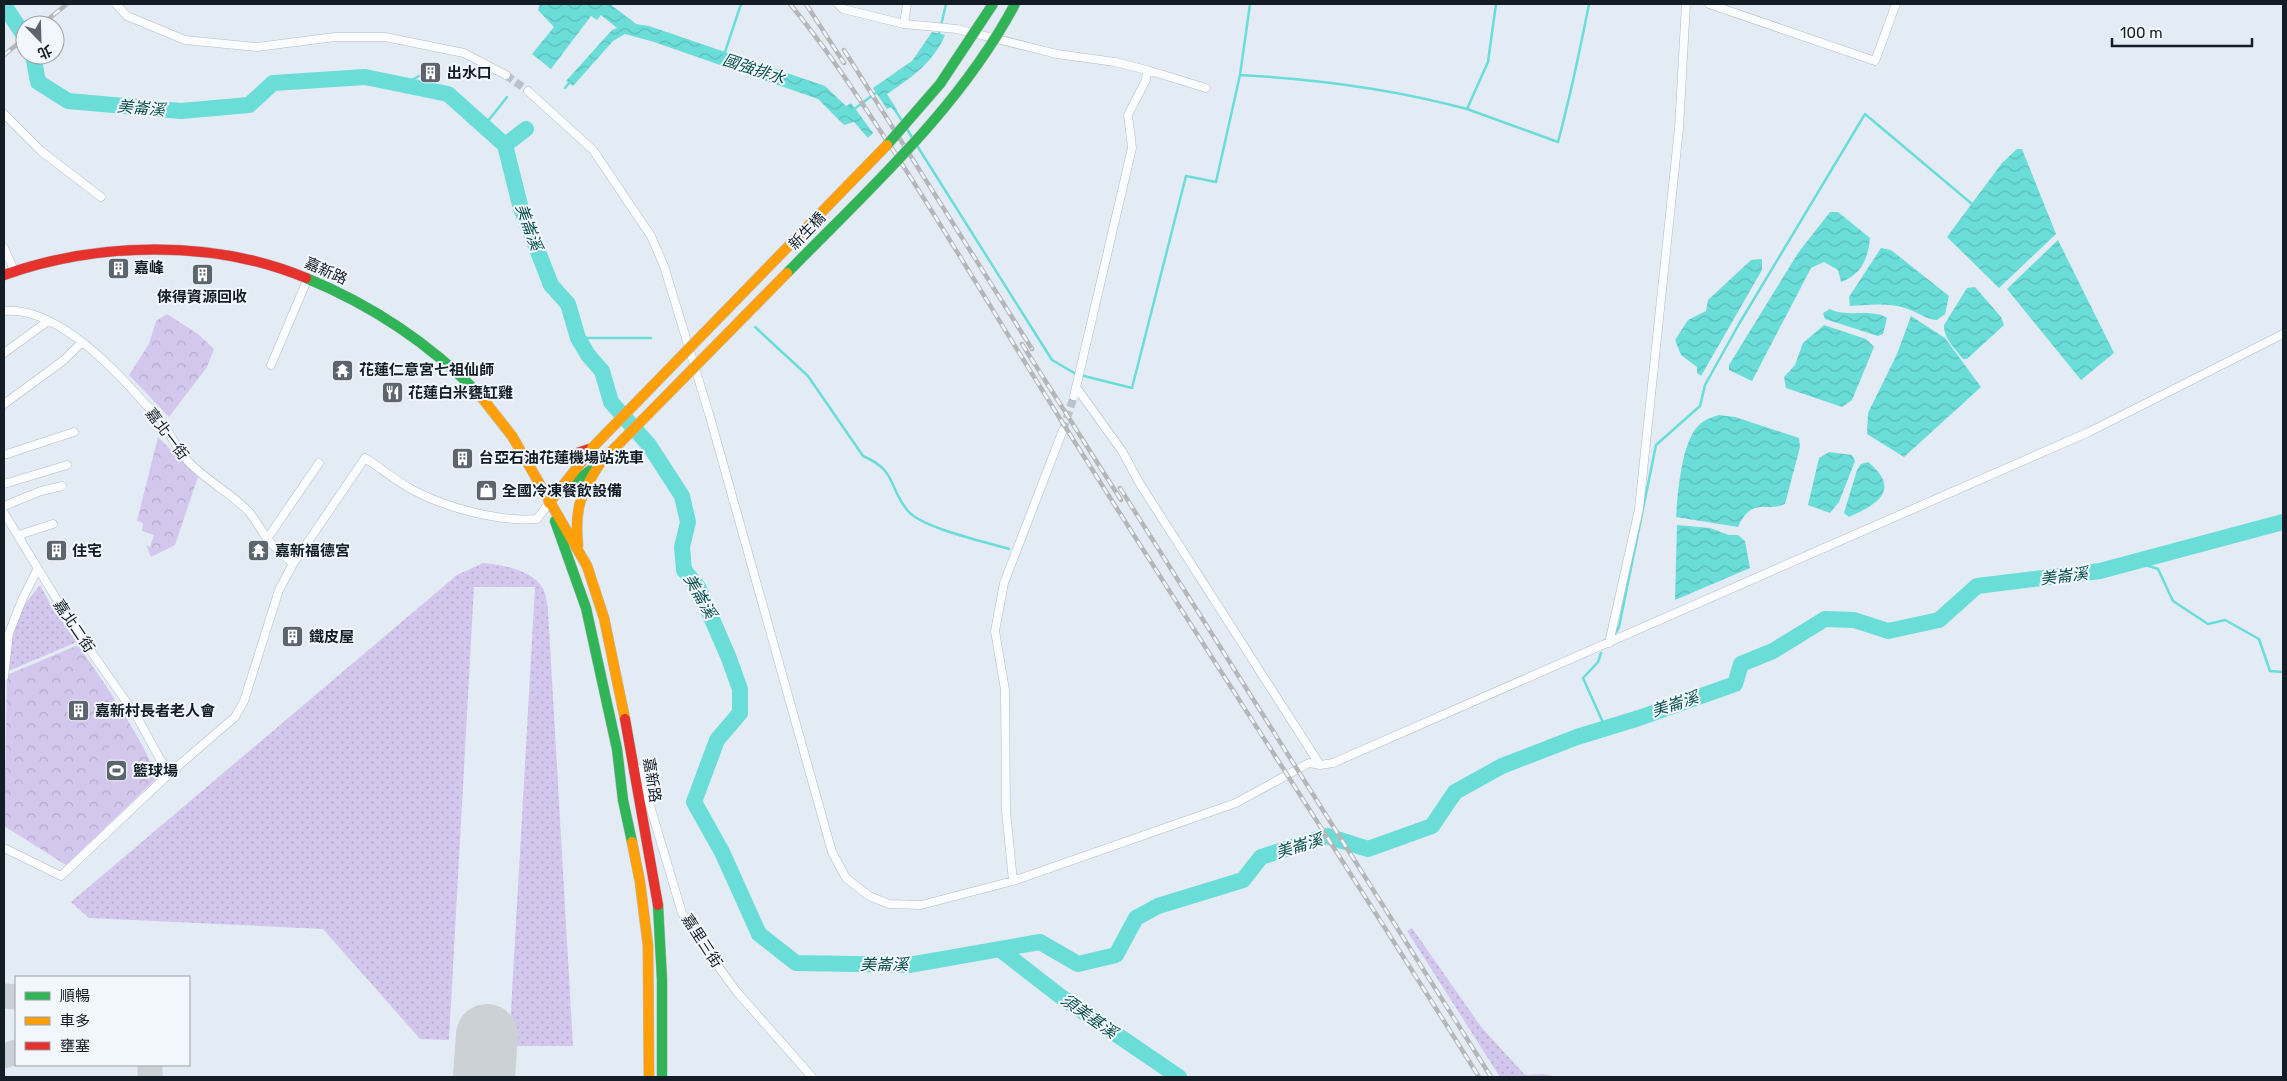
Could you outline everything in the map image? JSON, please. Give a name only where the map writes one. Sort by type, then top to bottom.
[{"type":"main road","name":"新生橋","points":[[592,448],[902,130],[940,84],[993,4]]},
{"type":"main road","name":"新生橋","points":[[601,462],[896,161],[956,92],[990,48],[1015,4]]},
{"type":"main road","name":"嘉新路","points":[[4,275],[14,270],[62,258],[155,251],[232,256],[308,278],[354,300],[416,337],[451,365],[488,403],[526,458],[549,503],[580,551],[596,594],[606,630],[632,749],[658,902],[662,958],[662,1077]]},
{"type":"main road","points":[[526,458],[557,461],[572,459],[592,448]]},
{"type":"main road","points":[[549,503],[592,448]]},
{"type":"main road","points":[[549,503],[601,462]]},
{"type":"main road","points":[[580,551],[575,524],[576,507],[581,491],[601,462]]},
{"type":"main road","name":"嘉新路","points":[[549,503],[586,608],[617,749],[624,800],[640,882],[648,946],[650,981],[648,1076]]},
{"type":"street","points":[[116,4],[127,16],[185,40],[257,47],[335,37],[385,37],[464,53],[506,76]]},
{"type":"street","points":[[838,4],[843,9],[904,24],[956,29],[1057,54],[1115,62],[1206,88]]},
{"type":"street","points":[[904,24],[907,4]]},
{"type":"street","points":[[1609,643],[1639,510],[1679,128],[1686,4]]},
{"type":"street","points":[[1710,4],[1875,61],[1896,4]]},
{"type":"street","points":[[1074,396],[1132,148],[1128,115],[1146,80],[1148,70]]},
{"type":"street","points":[[528,91],[593,150],[651,236],[660,258],[710,418],[832,852],[840,870],[853,885],[869,896],[900,906],[921,905],[1013,881],[1236,803],[1309,762],[1320,765],[1333,763],[2089,432],[2283,334]]},
{"type":"street","points":[[4,114],[41,151],[101,197]]},
{"type":"street","points":[[4,248],[14,270]]},
{"type":"street","points":[[271,365],[308,278]]},
{"type":"street","name":"嘉北一街","points":[[4,311],[26,314],[62,328],[82,342],[122,377],[140,400],[161,420],[173,443],[186,459],[248,512],[267,538],[293,564]]},
{"type":"street","points":[[4,353],[48,321]]},
{"type":"street","points":[[4,404],[64,360],[82,342]]},
{"type":"street","points":[[1077,383],[1320,765]]},
{"type":"street","points":[[1013,881],[1006,811],[1005,690],[995,631],[1004,583],[1063,430]]},
{"type":"street","points":[[4,455],[74,432]]},
{"type":"street","points":[[4,848],[61,876],[171,772],[235,717],[244,702],[279,590],[293,564],[365,458],[413,490],[448,504],[515,521],[537,519],[549,503]]},
{"type":"street","points":[[267,538],[319,463]]},
{"type":"street","points":[[4,484],[67,465]]},
{"type":"street","points":[[4,506],[41,491],[62,486]]},
{"type":"street","name":"嘉北二街","points":[[4,513],[37,570],[73,626],[138,717],[160,759],[171,772]]},
{"type":"street","points":[[20,539],[22,534],[53,524]]},
{"type":"street","points":[[4,677],[9,633],[22,600],[37,570]]},
{"type":"street","name":"嘉里三街","points":[[632,749],[682,913],[698,939],[737,992],[812,1077]]},
{"type":"green space","points":[[167,314],[198,334],[214,349],[207,367],[169,417],[129,375],[149,344],[156,321]]},
{"type":"green space","points":[[158,437],[198,477],[175,545],[151,557],[146,545],[150,547],[154,535],[142,531],[143,523],[137,521]]},
{"type":"green space","points":[[483,563],[516,569],[531,576],[542,587],[547,601],[573,1046],[509,1046],[535,587],[474,587],[449,1040],[420,1039],[323,929],[89,918],[71,902],[457,575]]},
{"type":"green space","points":[[40,585],[54,611],[77,642],[6,672],[13,635],[22,608]]},
{"type":"green space","points":[[78,645],[131,725],[158,777],[66,865],[4,826],[7,675]]},
{"type":"green space","name":"籃球場","points":[[110,747],[141,776],[125,794],[93,765]]},
{"type":"green space","points":[[1412,928],[1482,1028],[1525,1075],[1543,1074],[1558,1077],[1500,1077],[1407,931]]},
{"type":"water","points":[[540,4],[610,4],[636,24],[649,26],[825,86],[846,106],[851,103],[873,133],[868,138],[854,122],[844,125],[818,99],[654,42],[625,34],[613,41],[573,86],[566,81],[612,30],[617,28],[601,15],[597,20],[591,16],[551,69],[532,54],[554,27],[538,10]]},
{"type":"water","points":[[932,32],[945,35],[940,45],[921,69],[887,94],[897,110],[895,112],[891,107],[887,109],[873,88],[912,61]]},
{"type":"water","points":[[2017,149],[2022,149],[2056,234],[1999,288],[1947,237],[2002,163]]},
{"type":"water","points":[[1830,212],[1838,212],[1870,238],[1862,265],[1854,275],[1841,282],[1838,270],[1824,262],[1811,268],[1752,381],[1729,370],[1729,365],[1798,253]]},
{"type":"water","points":[[2058,240],[2114,353],[2081,380],[2007,289]]},
{"type":"water","points":[[1881,248],[1891,250],[1949,296],[1945,314],[1937,320],[1894,305],[1850,306],[1849,297]]},
{"type":"water","points":[[1762,259],[1762,270],[1701,376],[1697,373],[1697,367],[1681,355],[1675,340],[1688,320],[1706,311],[1708,300],[1751,260]]},
{"type":"water","points":[[1975,287],[2001,317],[2004,325],[1967,359],[1963,359],[1950,343],[1944,330],[1944,325],[1967,288]]},
{"type":"water","points":[[1830,309],[1844,313],[1881,315],[1887,318],[1883,334],[1878,336],[1825,319],[1823,313]]},
{"type":"water","points":[[1911,316],[1945,338],[1981,387],[1904,457],[1867,434],[1868,413],[1897,354]]},
{"type":"water","points":[[1824,325],[1866,339],[1874,347],[1852,400],[1842,407],[1786,388],[1784,377],[1795,365],[1803,343]]},
{"type":"water","points":[[1719,415],[1735,417],[1799,438],[1800,447],[1785,504],[1754,508],[1743,517],[1738,527],[1676,517],[1682,465],[1690,438],[1696,428],[1704,421]]},
{"type":"water","points":[[1829,452],[1852,455],[1855,461],[1839,502],[1830,513],[1808,505],[1819,458]]},
{"type":"water","points":[[1868,462],[1883,480],[1884,488],[1882,495],[1869,507],[1849,517],[1844,513],[1857,470],[1861,464]]},
{"type":"water","points":[[1677,525],[1710,528],[1729,535],[1738,535],[1745,541],[1750,568],[1675,600]]},
{"type":"waterway","points":[[724,55],[741,4]]},
{"type":"waterway","name":"國強排水","points":[[939,34],[946,4]]},
{"type":"waterway","points":[[916,144],[1052,360],[1076,374],[1132,388],[1186,176],[1216,182],[1240,75],[1250,4]]},
{"type":"waterway","points":[[1240,75],[1298,79],[1355,86],[1467,109],[1488,62],[1496,4]]},
{"type":"waterway","points":[[1467,109],[1558,142],[1589,4]]},
{"type":"waterway","name":"美崙溪","points":[[4,5],[15,22]]},
{"type":"waterway","name":"美崙溪","points":[[35,65],[38,82],[68,101],[181,111],[249,105],[273,83],[365,77],[448,94],[505,145],[520,205],[551,285],[568,304],[578,338],[588,355],[602,371],[611,402],[649,445],[682,496],[688,522],[682,547],[684,570],[698,587],[740,689],[740,713],[717,740],[694,802],[722,852],[759,934],[796,963],[909,965],[1040,942],[1078,964],[1116,955],[1136,918],[1158,906],[1243,880],[1261,857],[1327,836],[1368,849],[1432,826],[1455,792],[1502,766],[1577,737],[1639,718],[1735,684],[1741,664],[1773,651],[1825,619],[1854,620],[1888,631],[1939,620],[1977,586],[2100,571],[2283,522]]},
{"type":"waterway","points":[[402,85],[423,74]]},
{"type":"waterway","name":"國強排水","points":[[565,88],[570,82]]},
{"type":"waterway","name":"國強排水","points":[[853,110],[877,92]]},
{"type":"waterway","points":[[484,126],[507,97]]},
{"type":"waterway","points":[[895,110],[904,124]]},
{"type":"waterway","points":[[1616,632],[1619,627],[1656,445],[1700,406],[1705,385],[1739,324],[1865,114],[1972,204]]},
{"type":"waterway","name":"國強排水","points":[[505,145],[526,129]]},
{"type":"waterway","points":[[907,129],[913,139]]},
{"type":"waterway","points":[[755,327],[808,376],[863,456],[874,462],[887,474],[897,495],[908,511],[915,517],[940,529],[1009,549]]},
{"type":"waterway","points":[[578,338],[651,338]]},
{"type":"waterway","points":[[2137,562],[2158,569],[2173,601],[2208,624],[2225,620],[2259,639],[2270,671],[2283,672]]},
{"type":"waterway","points":[[1601,653],[1598,662],[1583,678],[1605,727]]},
{"type":"waterway","name":"須美基溪","points":[[1002,951],[1060,996],[1179,1077]]},
{"type":"taxiway","points":[[4,996],[15,997]]},
{"type":"taxiway","points":[[4,1056],[15,1052]]},
{"type":"taxiway","points":[[150,1066],[150,1077]]},
{"type":"runway","points":[[484,1077],[487,1035]]},
{"type":"tunnel","points":[[506,75],[528,91]]},
{"type":"tunnel","points":[[1063,430],[1074,396]]},
{"type":"railway","points":[[53,15],[67,4]]},
{"type":"railway","points":[[790,4],[831,57],[893,150],[1111,500],[1479,1077]]},
{"type":"railway","points":[[806,4],[844,63]]},
{"type":"railway","points":[[4,55],[15,46]]},
{"type":"railway","points":[[844,50],[1032,349]]},
{"type":"railway","points":[[1022,344],[1121,500]]},
{"type":"railway","points":[[1120,488],[1491,1077]]},
{"type":"traffic: fast","points":[[887,145],[940,84],[993,4]]},
{"type":"traffic: fast","points":[[787,273],[880,179],[940,113],[967,79],[1015,4]]},
{"type":"traffic: fast","points":[[306,278],[354,300],[398,327],[440,358],[479,394]]},
{"type":"traffic: fast","points":[[561,493],[597,465]]},
{"type":"traffic: fast","points":[[555,521],[586,608],[617,749],[623,800],[632,842]]},
{"type":"traffic: fast","points":[[658,905],[662,980],[662,1077]]},
{"type":"traffic: slow","points":[[592,448],[887,145]]},
{"type":"traffic: slow","points":[[601,462],[787,273]]},
{"type":"traffic: slow","points":[[479,394],[512,436],[587,566],[604,618],[625,719]]},
{"type":"traffic: slow","points":[[549,503],[592,449]]},
{"type":"traffic: slow","points":[[578,545],[577,521],[580,501],[601,462]]},
{"type":"traffic: slow","points":[[632,842],[640,882],[648,946],[649,1076]]},
{"type":"traffic: jam","points":[[4,275],[40,264],[77,256],[116,251],[155,250],[194,251],[233,256],[270,265],[306,278]]},
{"type":"traffic: jam","points":[[526,458],[560,459],[592,448]]},
{"type":"traffic: jam","points":[[625,719],[658,905]]},
{"type":"place","name":"出水口","points":[[431,73]]},
{"type":"place","name":"嘉峰","points":[[118,268]]},
{"type":"place","name":"倈得資源回收","points":[[202,274]]},
{"type":"place","name":"花蓮仁意宮七祖仙師","points":[[343,370]]},
{"type":"place","name":"花蓮白米甕缸雞","points":[[392,393]]},
{"type":"place","name":"台亞石油花蓮機場站洗車","points":[[463,458]]},
{"type":"place","name":"全國冷凍餐飲設備","points":[[486,491]]},
{"type":"place","name":"住宅","points":[[56,551]]},
{"type":"place","name":"嘉新福德宮","points":[[259,551]]},
{"type":"place","name":"鐵皮屋","points":[[293,637]]},
{"type":"place","name":"嘉新村長者老人會","points":[[79,711]]},
{"type":"place","name":"籃球場","points":[[117,771]]}]
